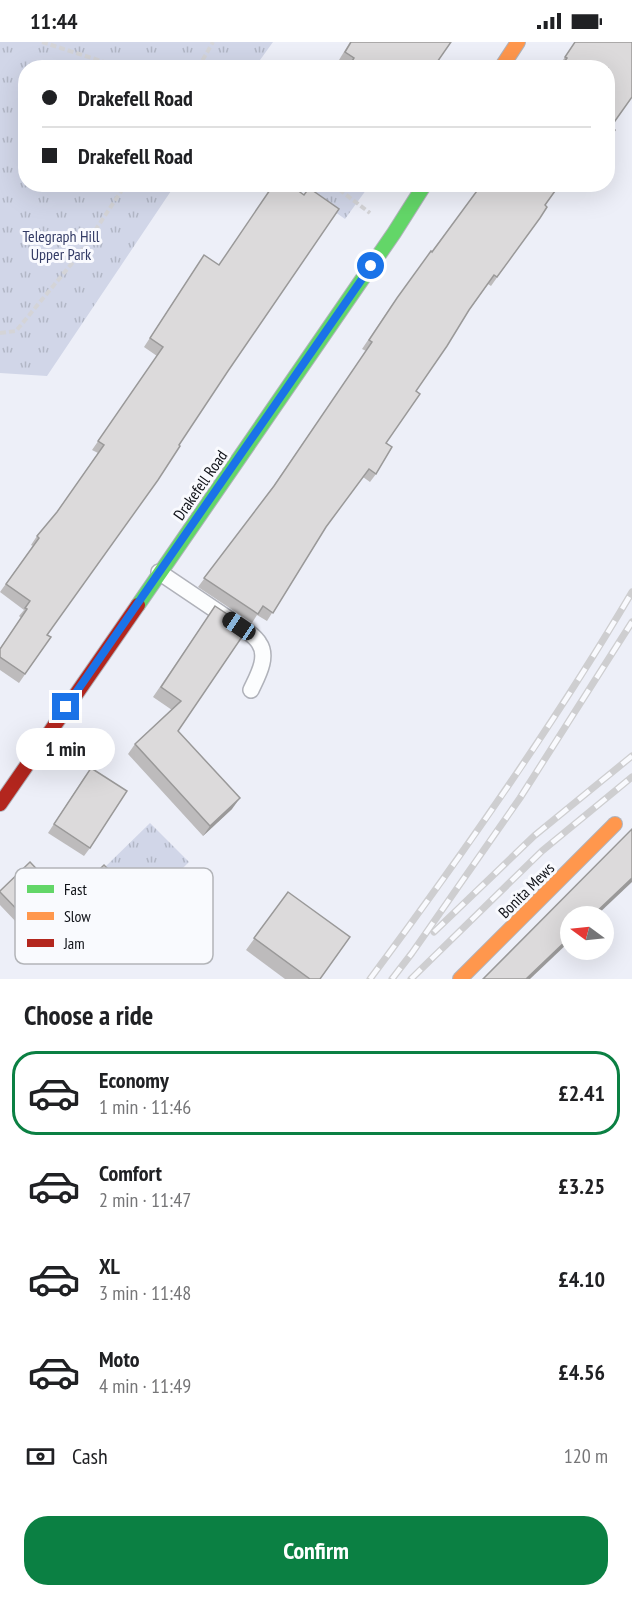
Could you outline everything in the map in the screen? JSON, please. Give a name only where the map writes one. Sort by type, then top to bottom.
[{"type":"main road","points":[[506,60],[518,42]]},
{"type":"main road","name":"Drakefell Road","points":[[0,804],[394,233],[420,192]]},
{"type":"main road","name":"Bonita Mews","points":[[460,979],[615,824]]},
{"type":"lane","points":[[159,572],[248,632],[260,643],[262,664],[251,690]]},
{"type":"path","points":[[42,42],[98,60]]},
{"type":"path","points":[[203,60],[213,42]]},
{"type":"path","points":[[0,333],[16,331],[78,256],[121,192]]},
{"type":"path","points":[[342,192],[394,233]]},
{"type":"green space","name":"Telegraph Hill Upper Park","points":[[0,42],[273,42],[260,60],[18,60],[18,192],[170,192],[47,376],[0,373]]},
{"type":"green space","points":[[307,192],[365,192],[345,219]]},
{"type":"green space","points":[[150,823],[189,862],[183,868],[104,868]]},
{"type":"building","points":[[351,42],[451,42],[439,60],[353,60],[354,58],[345,52]]},
{"type":"building","points":[[575,42],[632,42],[632,97],[615,121],[615,60],[566,60],[565,57]]},
{"type":"building","points":[[269,192],[300,192],[304,195],[306,192],[315,192],[339,209],[228,371],[158,480],[47,635],[51,637],[25,674],[0,657],[0,649],[30,601],[6,584],[39,538],[37,536],[57,512],[104,445],[98,441],[163,347],[150,338],[204,255],[219,265]]},
{"type":"building","points":[[476,192],[554,192],[545,205],[547,207],[540,218],[497,277],[494,275],[416,391],[420,394],[386,443],[392,447],[376,474],[369,469],[326,527],[273,613],[263,606],[258,614],[204,578],[274,486],[372,342],[369,340],[397,298]]},
{"type":"building","points":[[215,606],[248,628],[178,731],[240,798],[210,826],[135,744],[181,701],[161,687]]},
{"type":"building","points":[[91,768],[127,791],[90,848],[54,824]]},
{"type":"building","points":[[632,829],[632,878],[603,906],[560,906],[560,947],[526,979],[483,979]]},
{"type":"building","points":[[30,862],[36,868],[24,868]]},
{"type":"building","points":[[15,876],[15,907],[0,892]]},
{"type":"building","points":[[288,892],[350,937],[320,979],[310,979],[254,938]]},
{"type":"railway","points":[[370,979],[506,789],[571,691],[632,592]]},
{"type":"railway","points":[[392,979],[520,798],[632,622]]},
{"type":"railway","points":[[434,932],[534,836],[632,756]]},
{"type":"railway","points":[[411,979],[542,851],[632,777]]},
{"type":"traffic: fast","points":[[138,605],[420,192]]},
{"type":"traffic: slow","points":[[506,60],[518,42]]},
{"type":"traffic: slow","points":[[460,979],[615,824]]},
{"type":"traffic: jam","points":[[0,804],[138,605]]},
{"type":"route","points":[[66,707],[371,266]]}]
